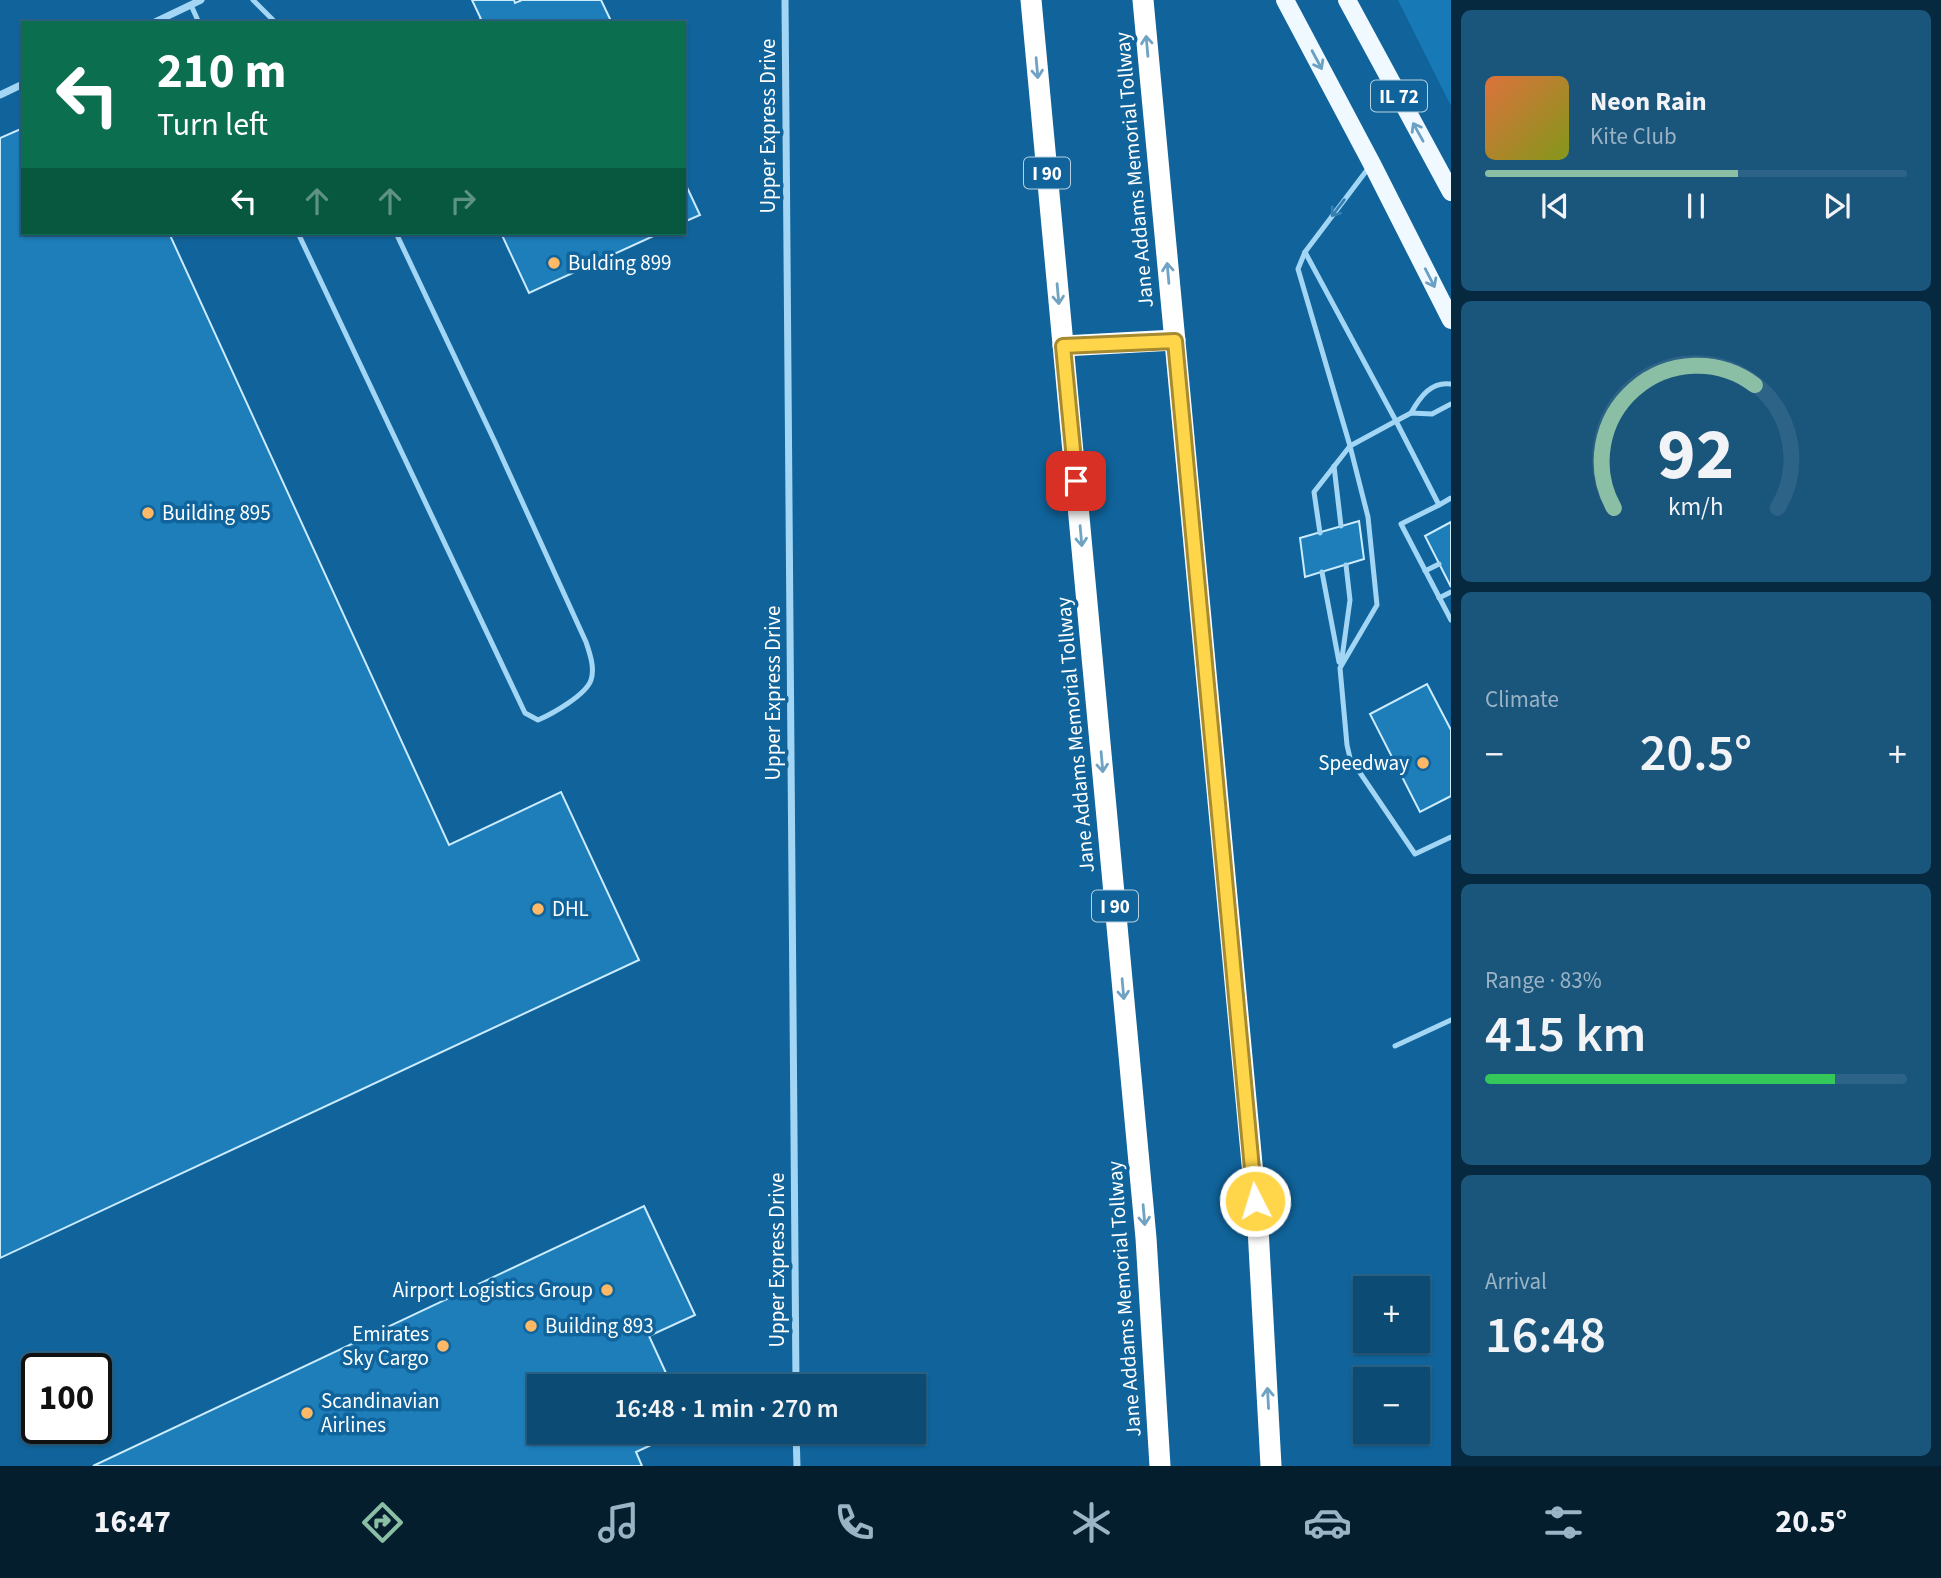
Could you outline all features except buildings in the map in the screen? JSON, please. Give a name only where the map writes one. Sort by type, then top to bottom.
[{"type":"highway","name":"Jane Addams Memorial Tollway","points":[[1031,0],[1146,1238],[1160,1466]]},
{"type":"highway","name":"Jane Addams Memorial Tollway","points":[[1143,0],[1258,1228],[1272,1466]]},
{"type":"highway","points":[[1063,346],[1175,341]]},
{"type":"main road","name":"IL 72","points":[[1284,0],[1372,163],[1451,320]]},
{"type":"main road","name":"IL 72","points":[[1347,0],[1451,192]]},
{"type":"street","points":[[157,21],[201,0]]},
{"type":"street","name":"Upper Express Drive","points":[[785,0],[796,1374]]},
{"type":"street","points":[[0,95],[21,85]]},
{"type":"street","points":[[796,1444],[797,1466]]},
{"type":"lane","points":[[253,0],[274,21]]},
{"type":"lane","points":[[191,5],[198,21]]},
{"type":"lane","points":[[1340,668],[1377,605],[1368,517],[1298,269],[1305,252],[1372,163]]},
{"type":"lane","points":[[299,235],[525,713],[538,720],[560,710],[590,683],[593,667],[586,642],[397,235]]},
{"type":"lane","points":[[1305,252],[1438,505]]},
{"type":"lane","points":[[1411,413],[1422,393],[1442,383],[1451,384]]},
{"type":"lane","points":[[1320,533],[1314,492],[1350,446],[1411,413],[1432,414],[1451,404]]},
{"type":"lane","points":[[1334,466],[1341,526]]},
{"type":"lane","points":[[1451,498],[1401,524],[1451,620]]},
{"type":"lane","points":[[1425,571],[1439,564]]},
{"type":"lane","points":[[1340,668],[1350,600],[1346,565]]},
{"type":"lane","points":[[1322,572],[1340,668],[1350,758],[1415,854],[1451,837]]},
{"type":"lane","points":[[1440,598],[1451,592]]},
{"type":"lane","points":[[1395,1046],[1451,1020]]},
{"type":"shaded area","points":[[1398,0],[1451,0],[1451,106]]},
{"type":"place","name":"Bulding 899","points":[[554,263]]},
{"type":"place","name":"Building 895","points":[[148,513]]},
{"type":"place","name":"Speedway","points":[[1423,763]]},
{"type":"place","name":"DHL","points":[[538,909]]},
{"type":"place","name":"Airport Logistics Group","points":[[607,1290]]},
{"type":"place","name":"Building 893","points":[[531,1326]]},
{"type":"place","name":"Emirates Sky Cargo","points":[[443,1346]]},
{"type":"place","name":"Scandinavian Airlines","points":[[307,1413]]},
{"type":"route","points":[[1076,481],[1063,346],[1175,341],[1255,1201]]}]
